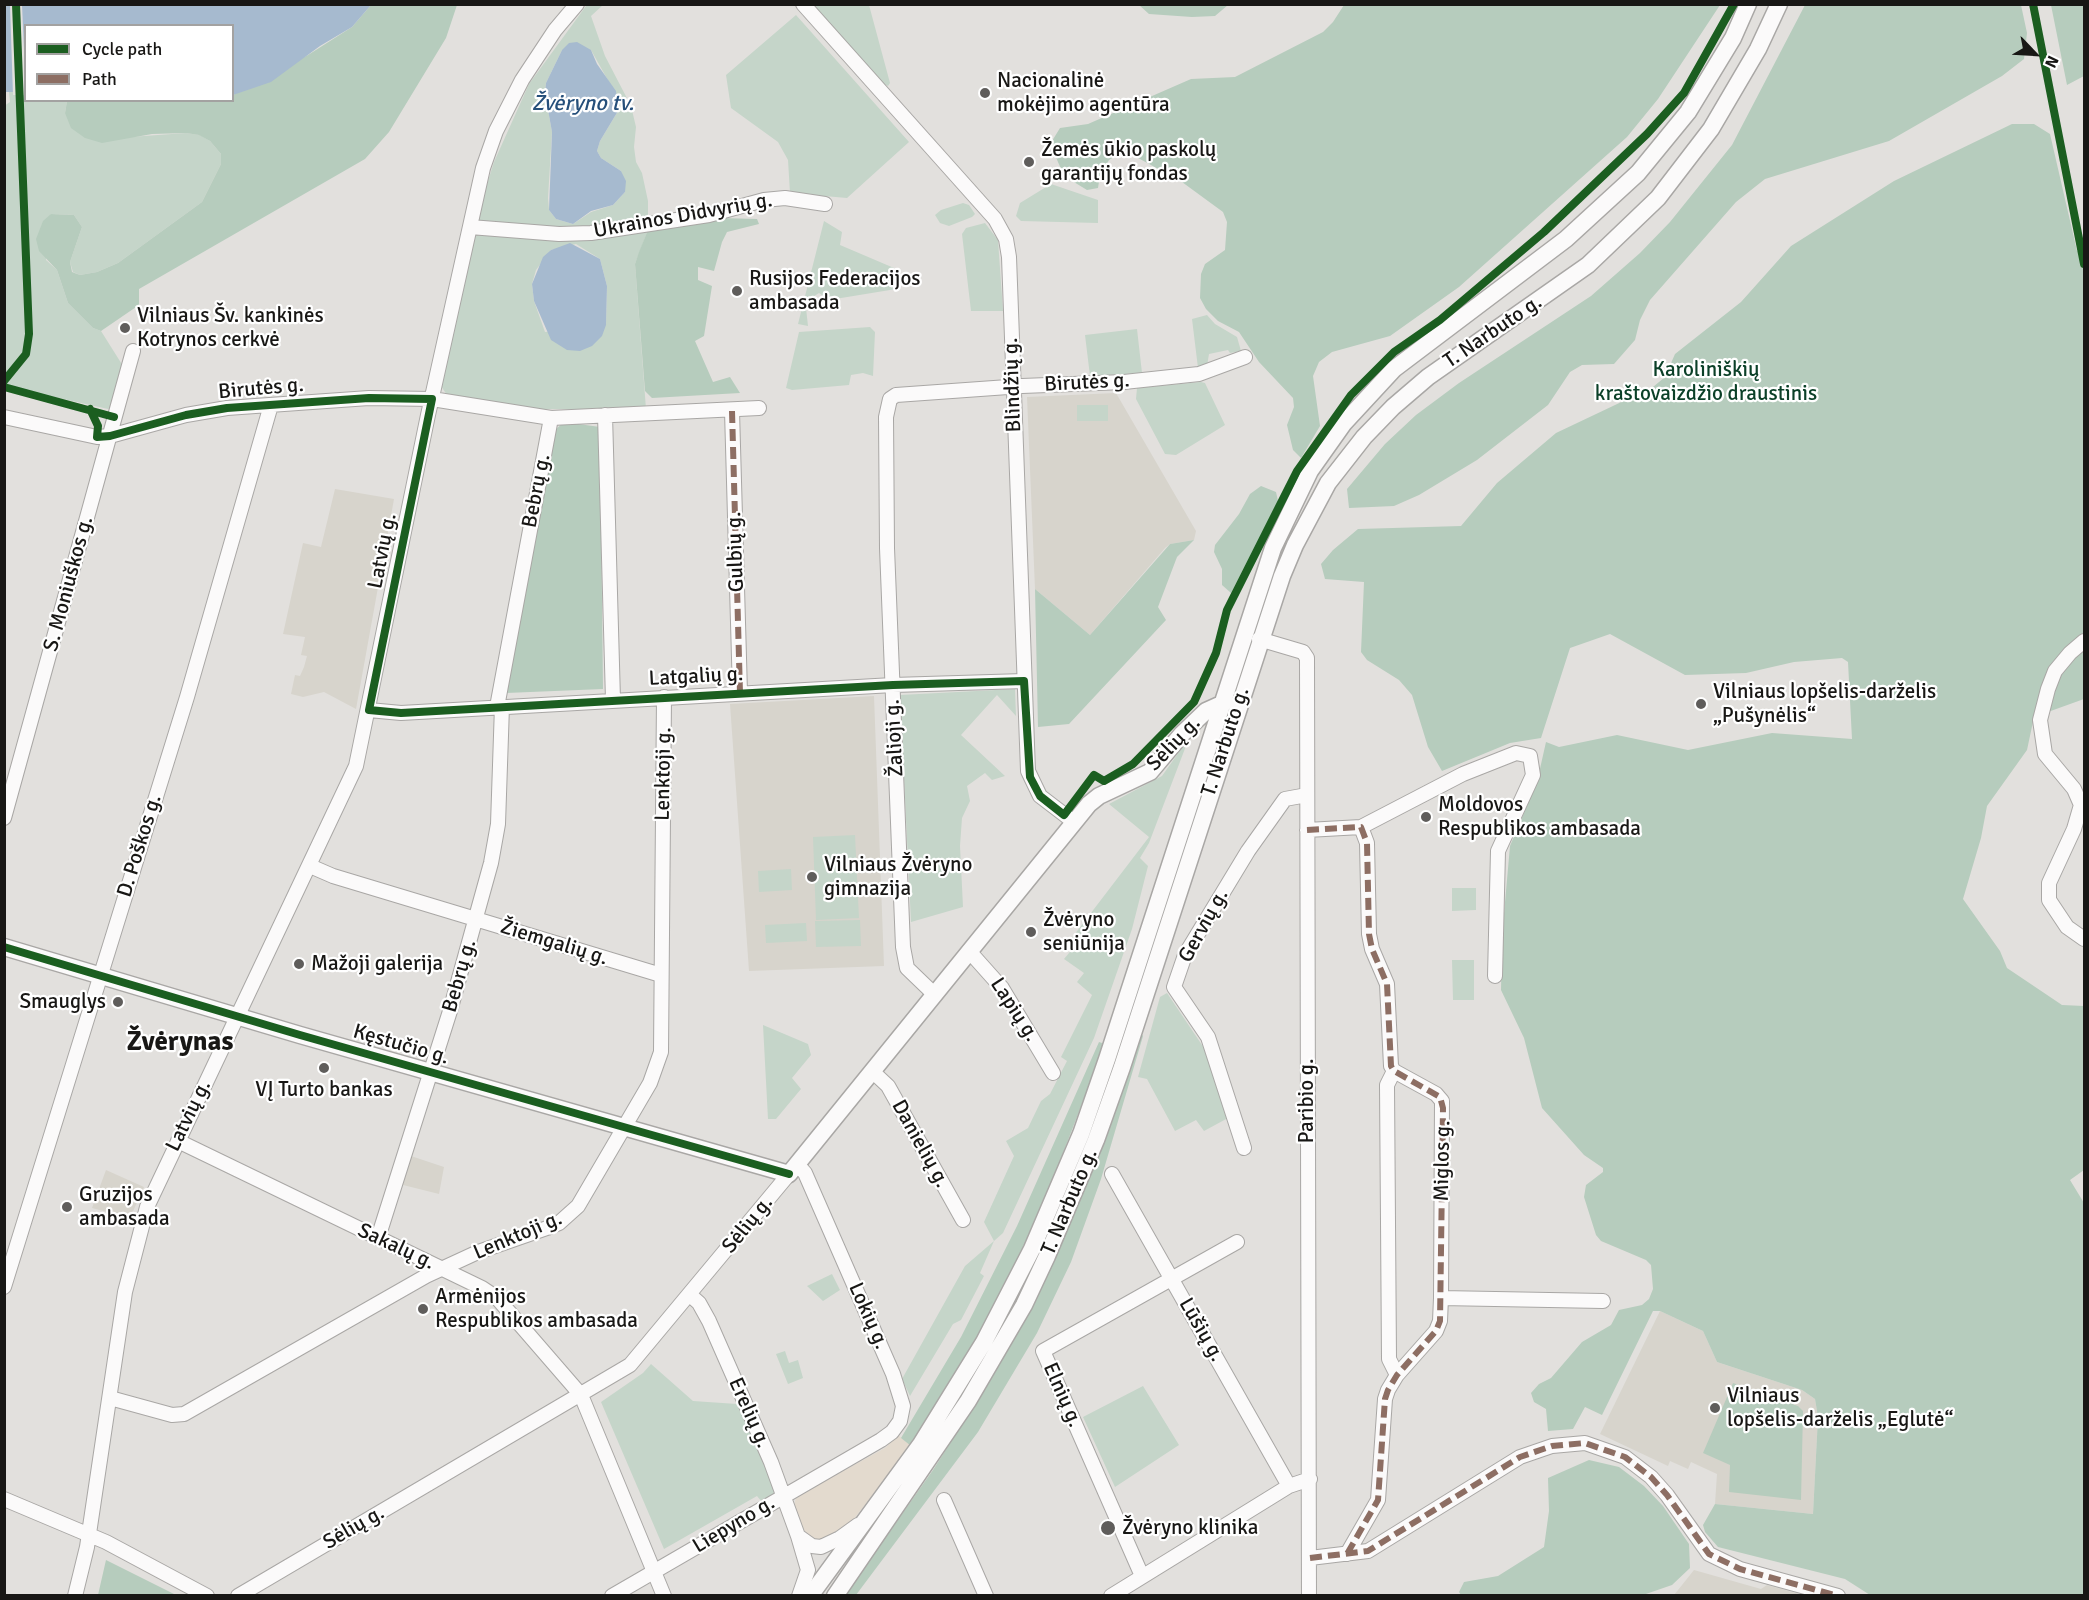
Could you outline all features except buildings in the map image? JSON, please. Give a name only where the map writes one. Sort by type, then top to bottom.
[{"type":"main road","name":"T. Narbuto g.","points":[[810,1596],[869,1516],[955,1390],[1008,1299],[1032,1249],[1081,1134],[1107,1059],[1269,558],[1310,471],[1344,423],[1373,389],[1417,349],[1566,239],[1638,173],[1688,112],[1733,38],[1748,4]]},
{"type":"main road","name":"T. Narbuto g.","points":[[835,1596],[968,1401],[1024,1305],[1047,1256],[1096,1140],[1122,1067],[1259,639],[1282,576],[1308,519],[1328,483],[1364,437],[1393,407],[1428,377],[1588,265],[1658,198],[1712,129],[1758,49],[1779,4]]},
{"type":"main road","name":"Sėlių g.","points":[[793,1169],[1074,822],[1098,796],[1150,772],[1182,734],[1206,711],[1242,693]]},
{"type":"main road","name":"Kęstučio g.","points":[[4,947],[237,1017],[624,1128],[793,1169]]},
{"type":"street","name":"Latvių g.","points":[[75,1596],[88,1534],[125,1292],[135,1246],[152,1193],[352,776],[369,710],[432,399],[483,168],[509,104],[538,53],[577,4]]},
{"type":"street","name":"Blindžių g.","points":[[803,4],[914,126],[1003,232],[1009,258],[1026,747],[1032,783],[1044,800],[1074,822]]},
{"type":"street","name":"Ukrainos Didvyrių g.","points":[[470,227],[559,234],[591,233],[741,208],[764,200],[785,198],[825,204]]},
{"type":"street","name":"S. Moniuškos g.","points":[[4,818],[133,351]]},
{"type":"street","name":"Birutės g.","points":[[890,399],[896,396],[1013,387],[1124,382],[1199,374],[1245,357]]},
{"type":"street","name":"Birutės g.","points":[[4,417],[74,433],[110,436],[186,415],[271,405],[369,398],[432,399],[551,418],[759,408]]},
{"type":"street","name":"Žalioji g.","points":[[890,399],[886,417],[886,441],[904,961],[907,968],[934,994]]},
{"type":"street","name":"D. Poškos g.","points":[[4,1287],[187,697],[271,405]]},
{"type":"street","name":"Gulbių g.","points":[[732,411],[740,693]]},
{"type":"street","points":[[605,415],[613,699]]},
{"type":"street","name":"Bebrų g.","points":[[378,1238],[477,919],[498,824],[499,707],[551,418]]},
{"type":"street","name":"Paribio g.","points":[[1259,639],[1303,652],[1307,658],[1309,1596]]},
{"type":"street","points":[[2085,641],[2070,653],[2055,672],[2040,720],[2045,754],[2074,789],[2080,805],[2074,830],[2051,877],[2049,900],[2067,927],[2085,939]]},
{"type":"street","name":"Latgalių g.","points":[[369,710],[401,713],[613,699],[1024,681]]},
{"type":"street","name":"Lenktoji g.","points":[[110,1398],[172,1415],[184,1414],[442,1268],[478,1252],[547,1228],[569,1215],[586,1195],[658,1062],[662,1036],[664,697]]},
{"type":"street","points":[[1307,830],[1362,827],[1463,774],[1516,753],[1530,756],[1533,775],[1498,851],[1495,976]]},
{"type":"street","name":"Gervių g.","points":[[1244,1148],[1208,1037],[1174,987],[1185,955],[1248,852],[1285,799],[1307,795]]},
{"type":"street","points":[[1362,827],[1367,843],[1369,934],[1372,949],[1387,984],[1390,1058],[1394,1071],[1387,1085],[1389,1359],[1396,1375]]},
{"type":"street","name":"Žiemgalių g.","points":[[310,866],[661,975]]},
{"type":"street","name":"Lapių g.","points":[[969,951],[1002,988],[1053,1073]]},
{"type":"street","name":"Danielių g.","points":[[872,1071],[888,1086],[963,1220]]},
{"type":"street","name":"Miglos g.","points":[[1347,1554],[1378,1500],[1385,1399],[1396,1375],[1436,1331],[1440,1321],[1442,1101],[1436,1094],[1394,1071]]},
{"type":"street","name":"Sakalų g.","points":[[178,1141],[442,1268],[482,1288],[502,1303],[581,1395],[664,1596]]},
{"type":"street","name":"Sėlių g.","points":[[238,1596],[630,1365],[793,1169]]},
{"type":"street","name":"Lokių g.","points":[[793,1169],[806,1173],[893,1374],[903,1406],[900,1421],[892,1432],[855,1454]]},
{"type":"street","name":"Lūšių g.","points":[[1112,1174],[1289,1486]]},
{"type":"street","name":"Elnių g.","points":[[1142,1576],[1043,1351],[1237,1242]]},
{"type":"street","name":"Erelių g.","points":[[690,1295],[699,1302],[709,1322],[771,1462],[798,1536],[808,1570],[799,1596]]},
{"type":"street","points":[[1441,1298],[1603,1301]]},
{"type":"street","points":[[1310,1558],[1368,1551],[1520,1456],[1552,1446],[1585,1443],[1625,1457],[1651,1477],[1667,1494],[1710,1554],[1740,1569],[1838,1596]]},
{"type":"street","name":"Liepyno g.","points":[[612,1596],[855,1454]]},
{"type":"street","points":[[1111,1596],[1289,1486],[1310,1479]]},
{"type":"street","points":[[4,1499],[88,1534],[207,1596]]},
{"type":"street","points":[[944,1500],[986,1596]]},
{"type":"street","points":[[798,1536],[812,1546],[825,1546],[869,1516]]},
{"type":"shaded area","points":[[1116,393],[1196,531],[1194,540],[1170,544],[1165,548],[1090,635],[1035,589],[1027,397]]},
{"type":"shaded area","points":[[335,489],[394,499],[356,709],[324,692],[303,697],[291,694],[295,675],[300,676],[307,656],[301,655],[305,637],[283,634],[303,543],[321,547]]},
{"type":"shaded area","name":"Vilniaus Žvėryno gimnazija","points":[[874,696],[884,966],[749,971],[730,704]]},
{"type":"shaded area","points":[[411,1156],[444,1167],[439,1194],[403,1185]]},
{"type":"shaded area","points":[[106,1170],[144,1187],[130,1218],[92,1208]]},
{"type":"shaded area","name":"Vilniaus lopšelis-darželis „Eglutė“","points":[[1660,1311],[1703,1331],[1717,1362],[1802,1390],[1815,1399],[1818,1417],[1813,1514],[1715,1504],[1717,1474],[1691,1462],[1688,1469],[1670,1461],[1668,1466],[1600,1434]]},
{"type":"shaded area","points":[[898,1435],[911,1446],[846,1529],[817,1543],[804,1536],[794,1506],[796,1497],[885,1448]]},
{"type":"shaded area","points":[[1694,1570],[1761,1589],[1767,1585],[1803,1595],[1674,1595]]},
{"type":"green space","points":[[371,5],[457,5],[446,38],[389,132],[365,159],[139,289],[139,305],[101,331],[93,328],[68,303],[57,270],[39,251],[36,239],[43,221],[51,214],[74,215],[82,227],[70,262],[72,272],[80,275],[97,272],[118,263],[202,202],[221,164],[221,154],[210,141],[199,135],[186,133],[152,134],[102,143],[85,138],[71,128],[65,113],[67,102],[234,102],[234,94],[308,55],[352,27]]},
{"type":"green space","points":[[603,5],[591,16],[605,56],[631,106],[636,127],[634,147],[636,162],[642,173],[648,201],[648,230],[635,264],[646,409],[540,409],[447,395],[441,386],[482,200],[494,162],[529,84],[586,6]],"holes":[[[562,50],[591,50],[619,100],[618,111],[600,141],[597,151],[601,158],[621,171],[625,192],[613,205],[591,212],[573,224],[556,219],[549,210],[548,198],[552,132],[545,93],[546,83]],[[576,244],[600,259],[607,286],[606,325],[545,332],[534,301],[532,284],[536,270],[551,250]]]},
{"type":"green space","points":[[812,5],[869,5],[890,83],[888,86],[882,83]]},
{"type":"green space","points":[[1139,5],[1228,5],[1215,16],[1192,17],[1149,14]]},
{"type":"green space","points":[[1344,5],[1720,5],[1658,99],[1627,137],[1459,287],[1390,336],[1332,352],[1319,362],[1313,376],[1320,426],[1301,458],[1293,450],[1287,425],[1294,407],[1293,398],[1259,362],[1239,332],[1218,321],[1206,309],[1200,298],[1201,274],[1205,264],[1225,250],[1227,222],[1223,212],[1182,182],[1129,153],[1120,153],[1109,160],[1100,175],[1098,188],[1087,190],[1064,176],[1052,148],[1052,141],[1060,128],[1088,124],[1191,79],[1235,77],[1323,32]]},
{"type":"green space","points":[[1805,5],[2021,5],[2027,33],[2024,59],[2002,76],[1889,141],[1765,179],[1736,202],[1650,300],[1640,320],[1635,340],[1614,364],[1582,365],[1570,372],[1548,405],[1477,460],[1419,495],[1394,506],[1349,508],[1347,489],[1385,444],[1416,415],[1459,383],[1591,296],[1640,253],[1670,222],[1732,145]]},
{"type":"green space","points":[[2051,5],[2084,5],[2084,76],[2067,85]]},
{"type":"green space","points":[[796,15],[909,142],[847,198],[790,193],[788,160],[778,142],[731,108],[726,75]]},
{"type":"green space","points":[[9,92],[24,92],[24,102],[67,102],[65,113],[130,137],[186,133],[200,135],[210,141],[221,154],[221,164],[202,202],[118,263],[97,272],[80,275],[73,272],[70,262],[82,227],[74,215],[51,214],[46,260],[57,270],[68,303],[93,328],[101,331],[123,366],[111,408],[108,409],[5,386],[4,106],[10,102]]},
{"type":"green space","name":"Karoliniškių kraštovaizdžio draustinis","points":[[2012,124],[2034,124],[2050,134],[2077,251],[2084,251],[2084,699],[2034,717],[2027,750],[1987,806],[1981,838],[1963,899],[2000,951],[2007,968],[2062,1005],[2084,1006],[2084,1170],[2070,1180],[2084,1203],[2084,1595],[1870,1595],[1845,1579],[1718,1547],[1705,1532],[1703,1525],[1715,1504],[1813,1514],[1818,1417],[1815,1399],[1802,1390],[1717,1362],[1703,1331],[1660,1311],[1653,1311],[1602,1415],[1585,1407],[1573,1429],[1548,1431],[1546,1409],[1534,1402],[1531,1393],[1539,1384],[1551,1378],[1582,1342],[1611,1325],[1619,1310],[1642,1305],[1649,1299],[1653,1289],[1651,1265],[1646,1260],[1601,1241],[1596,1235],[1584,1197],[1586,1185],[1603,1172],[1603,1168],[1584,1155],[1542,1108],[1524,1038],[1501,990],[1502,936],[1510,846],[1537,782],[1546,742],[1559,747],[1617,735],[1688,750],[1772,733],[1852,739],[1848,662],[1842,658],[1794,662],[1746,673],[1685,675],[1610,634],[1570,648],[1541,738],[1510,743],[1442,771],[1428,747],[1412,695],[1399,680],[1367,660],[1361,652],[1364,582],[1325,579],[1321,564],[1333,550],[1358,529],[1461,526],[1497,483],[1556,433],[1653,387],[1665,377],[1675,354],[1741,302],[1791,246],[1894,181]]},
{"type":"green space","points":[[1051,184],[1098,200],[1098,223],[1021,221],[1016,216],[1020,203]]},
{"type":"green space","points":[[963,203],[969,205],[975,214],[972,217],[949,226],[940,223],[935,215],[941,210]]},
{"type":"green space","points":[[721,218],[757,219],[759,224],[727,232],[714,271],[698,267],[698,280],[712,286],[704,336],[695,341],[713,382],[730,377],[740,393],[652,398],[645,391],[635,264],[639,252],[648,230]]},
{"type":"green space","points":[[824,221],[842,232],[840,245],[894,268],[896,289],[829,300],[819,293],[811,298],[806,308],[808,326],[798,324]]},
{"type":"green space","points":[[985,223],[998,240],[1003,311],[971,311],[962,234],[966,228]]},
{"type":"green space","points":[[1207,315],[1215,324],[1237,337],[1241,351],[1230,353],[1228,350],[1209,354],[1207,366],[1198,368],[1192,319]]},
{"type":"green space","points":[[870,327],[875,332],[873,376],[863,373],[851,375],[849,385],[792,390],[786,388],[799,332]]},
{"type":"green space","points":[[1137,329],[1142,373],[1090,376],[1085,335]]},
{"type":"green space","points":[[1205,383],[1225,425],[1176,455],[1165,454],[1136,399],[1137,388]]},
{"type":"green space","points":[[1077,405],[1108,405],[1108,421],[1077,421]]},
{"type":"green space","points":[[564,422],[600,427],[603,689],[506,693],[555,430]]},
{"type":"green space","points":[[1261,486],[1276,492],[1278,501],[1231,593],[1222,585],[1222,569],[1214,552],[1215,545],[1239,514],[1250,494]]},
{"type":"green space","points":[[1194,540],[1177,557],[1158,607],[1166,620],[1069,724],[1038,727],[1035,589],[1090,635],[1170,544]]},
{"type":"green space","points":[[1015,689],[1016,716],[997,695],[961,735],[1005,776],[992,780],[985,773],[967,786],[970,801],[962,818],[960,846],[963,907],[911,922],[900,695]]},
{"type":"green space","points":[[1189,738],[1149,843],[1140,858],[1148,866],[1132,929],[1094,1038],[1003,1233],[994,1241],[984,1222],[1014,1156],[1006,1141],[1028,1128],[1041,1101],[1050,1094],[1067,1061],[1061,1057],[1092,995],[1077,982],[1084,973],[1064,959],[1074,947],[1068,943],[1149,837],[1109,804],[1162,776]]},
{"type":"green space","points":[[855,835],[859,918],[816,920],[813,837]]},
{"type":"green space","points":[[791,869],[792,890],[759,892],[758,871]]},
{"type":"green space","points":[[1452,888],[1476,888],[1476,910],[1452,911]]},
{"type":"green space","points":[[860,920],[861,946],[816,947],[815,921]]},
{"type":"green space","points":[[806,923],[807,941],[766,943],[765,925]]},
{"type":"green space","points":[[1452,960],[1474,960],[1474,1000],[1453,1000]]},
{"type":"green space","points":[[1167,993],[1204,1048],[1228,1118],[1204,1131],[1196,1120],[1175,1131],[1147,1079],[1138,1077],[1160,997]]},
{"type":"green space","points":[[763,1025],[808,1044],[811,1055],[792,1078],[801,1089],[776,1119],[768,1119]]},
{"type":"green space","points":[[1139,1031],[1143,1036],[1101,1179],[1071,1262],[1037,1333],[978,1432],[856,1595],[845,1595],[933,1470],[984,1390]]},
{"type":"green space","points":[[1099,1042],[1105,1044],[1040,1213],[977,1340],[911,1446],[901,1438],[961,1337],[1017,1226]]},
{"type":"green space","points":[[994,1241],[980,1273],[984,1276],[961,1320],[953,1324],[910,1396],[902,1379],[965,1266]]},
{"type":"green space","points":[[832,1274],[840,1290],[823,1301],[807,1286]]},
{"type":"green space","points":[[785,1351],[789,1363],[798,1360],[803,1378],[788,1384],[776,1354]]},
{"type":"green space","points":[[651,1364],[693,1401],[737,1404],[777,1493],[762,1502],[757,1496],[664,1549],[601,1402],[643,1373]]},
{"type":"green space","points":[[1733,1383],[1798,1406],[1803,1411],[1801,1500],[1729,1492],[1730,1465],[1703,1453]]},
{"type":"green space","points":[[1143,1386],[1179,1445],[1115,1487],[1083,1417]]},
{"type":"green space","points":[[1589,1460],[1619,1467],[1644,1486],[1663,1506],[1689,1544],[1690,1568],[1672,1585],[1643,1595],[1461,1595],[1459,1592],[1464,1582],[1498,1576],[1544,1547],[1549,1511],[1548,1478]]},
{"type":"green space","points":[[106,1560],[176,1595],[98,1595]]},
{"type":"water","points":[[5,5],[371,5],[352,27],[320,46],[271,82],[234,95],[234,24],[24,24],[24,92],[5,92]]},
{"type":"water","name":"Žvėryno tv.","points":[[577,42],[591,50],[597,64],[616,91],[618,111],[600,141],[597,151],[601,158],[621,171],[626,181],[625,192],[613,205],[591,211],[573,224],[556,219],[549,210],[552,132],[545,93],[546,83],[562,50],[569,43]]},
{"type":"water","points":[[570,243],[600,259],[607,286],[606,325],[602,336],[592,346],[580,351],[567,350],[551,340],[534,301],[532,284],[543,257],[551,250]]},
{"type":"pier","points":[[10,5],[22,5],[24,95],[13,95]]},
{"type":"marked path","points":[[732,411],[740,693]]},
{"type":"marked path","points":[[1307,830],[1361,827],[1367,843],[1369,934],[1372,949],[1387,984],[1391,1066],[1394,1071],[1440,1097],[1443,1108],[1440,1321],[1436,1331],[1397,1375],[1388,1390],[1385,1399],[1378,1500],[1347,1554]]},
{"type":"marked path","points":[[1310,1558],[1368,1551],[1520,1457],[1552,1446],[1585,1443],[1625,1457],[1651,1477],[1667,1495],[1709,1554],[1740,1569],[1838,1596]]},
{"type":"cycle path","points":[[4,381],[26,354],[29,334],[16,4]]},
{"type":"cycle path","points":[[90,409],[98,426],[97,437],[110,436],[186,415],[227,408],[369,398],[432,399],[369,710],[401,713],[893,685],[1024,681],[1030,777],[1040,796],[1064,815],[1094,775],[1104,781],[1133,764],[1194,702],[1216,653],[1227,610],[1297,471],[1351,395],[1394,352],[1440,320],[1544,232],[1647,134],[1684,93],[1734,4]]},
{"type":"cycle path","points":[[2033,4],[2084,264]]},
{"type":"cycle path","points":[[4,387],[114,417]]},
{"type":"cycle path","points":[[4,947],[300,1035],[789,1174]]},
{"type":"place","name":"Nacionalinė mokėjimo agentūra","points":[[985,93]]},
{"type":"place","name":"Žemės ūkio paskolų garantijų fondas","points":[[1029,162]]},
{"type":"place","name":"Rusijos Federacijos ambasada","points":[[737,291]]},
{"type":"place","name":"Vilniaus Šv. kankinės Kotrynos cerkvė","points":[[125,328]]},
{"type":"place","name":"Vilniaus lopšelis-darželis „Pušynėlis“","points":[[1701,704]]},
{"type":"place","name":"Moldovos Respublikos ambasada","points":[[1426,817]]},
{"type":"place","name":"Vilniaus Žvėryno gimnazija","points":[[812,877]]},
{"type":"place","name":"Žvėryno seniūnija","points":[[1031,932]]},
{"type":"place","name":"Mažoji galerija","points":[[299,964]]},
{"type":"place","name":"Smauglys","points":[[118,1002]]},
{"type":"place","name":"VĮ Turto bankas","points":[[324,1068]]},
{"type":"place","name":"Gruzijos ambasada","points":[[67,1207]]},
{"type":"place","name":"Armėnijos Respublikos ambasada","points":[[423,1309]]},
{"type":"place","name":"Vilniaus lopšelis-darželis „Eglutė“","points":[[1715,1408]]},
{"type":"place","name":"Žvėryno klinika","points":[[1108,1528]]},
{"type":"district","name":"Žvėrynas","points":[[180,1043]]}]
